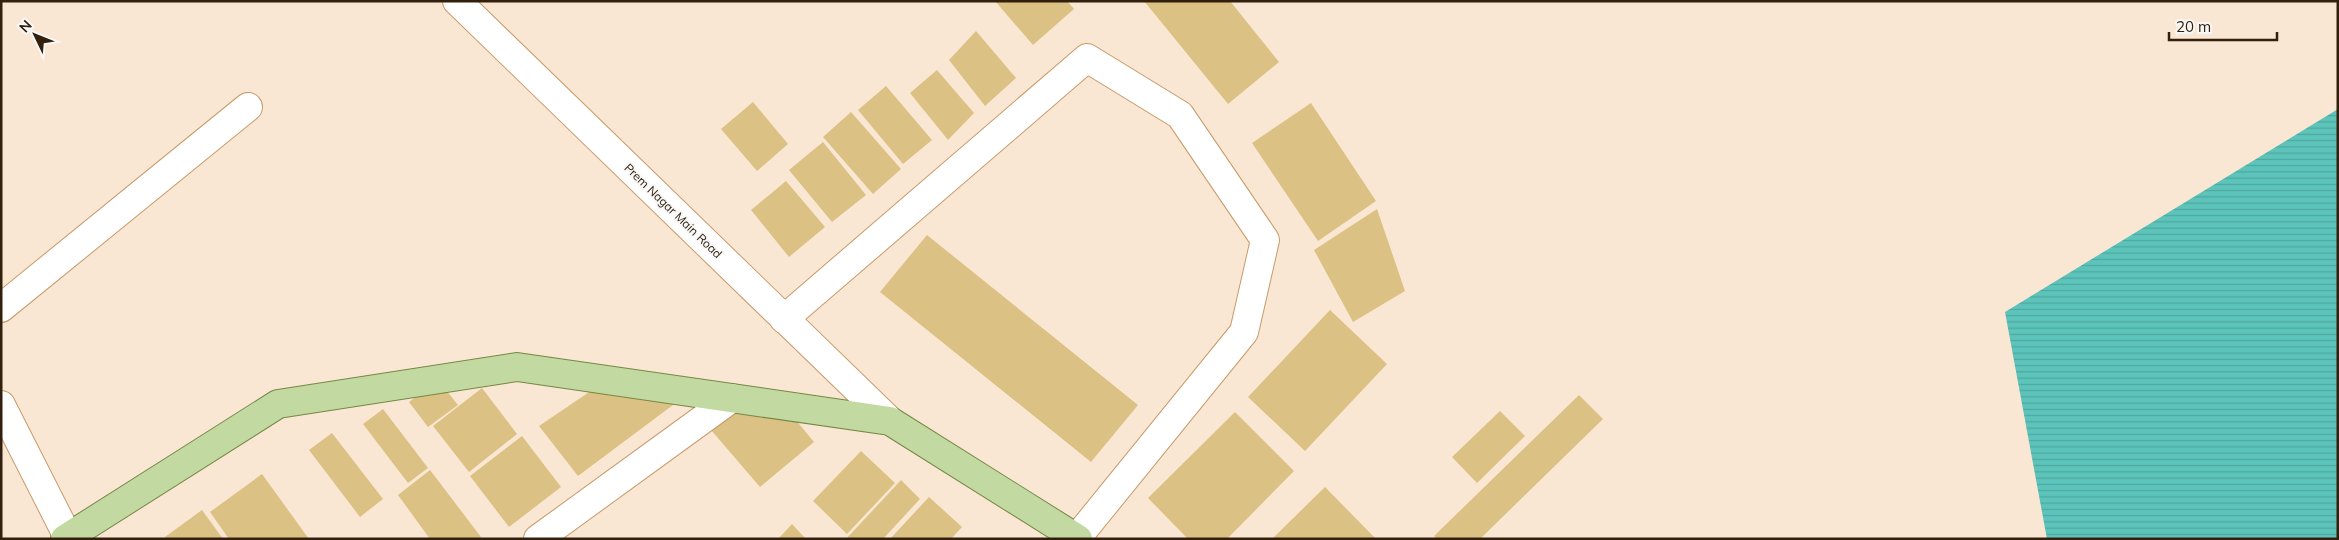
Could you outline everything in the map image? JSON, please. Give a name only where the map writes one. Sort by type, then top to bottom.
[{"type":"main road","points":[[67,538],[278,404],[517,367],[890,421],[1077,539]]},
{"type":"street","name":"Prem Nagar Main Road","points":[[457,1],[890,421]]},
{"type":"street","points":[[784,319],[1087,58],[1180,116],[1265,240],[1244,332],[1077,539]]},
{"type":"street","points":[[1,308],[248,107]]},
{"type":"street","points":[[538,539],[732,398]]},
{"type":"street","points":[[1,405],[67,538]]},
{"type":"water","points":[[2338,109],[2338,539],[2047,539],[2005,312]]},
{"type":"building","points":[[995,1],[1067,1],[1074,9],[1033,45]]},
{"type":"building","points":[[1144,1],[1230,1],[1279,62],[1228,104]]},
{"type":"building","points":[[976,31],[1016,78],[985,106],[949,60]]},
{"type":"building","points":[[937,70],[974,113],[948,140],[910,93]]},
{"type":"building","points":[[886,86],[932,140],[903,164],[858,110]]},
{"type":"building","points":[[753,102],[788,144],[757,171],[721,129]]},
{"type":"building","points":[[1311,103],[1376,201],[1318,241],[1252,143]]},
{"type":"building","points":[[851,112],[901,169],[873,194],[823,137]]},
{"type":"building","points":[[823,142],[866,195],[832,222],[789,170]]},
{"type":"building","points":[[786,181],[825,227],[789,257],[751,210]]},
{"type":"building","points":[[1377,209],[1405,291],[1353,322],[1314,250]]},
{"type":"building","points":[[927,235],[1138,405],[1091,462],[880,292]]},
{"type":"building","points":[[1330,310],[1387,364],[1305,451],[1248,397]]},
{"type":"building","points":[[438,380],[458,405],[428,427],[409,402]]},
{"type":"building","points":[[598,386],[681,399],[578,476],[539,426]]},
{"type":"building","points":[[482,388],[517,434],[469,472],[433,426]]},
{"type":"building","points":[[1579,395],[1603,419],[1480,539],[1437,539],[1434,536]]},
{"type":"building","points":[[383,409],[428,468],[408,483],[363,424]]},
{"type":"building","points":[[1500,411],[1525,436],[1477,483],[1452,457]]},
{"type":"building","points":[[1235,412],[1294,471],[1227,539],[1188,539],[1148,498]]},
{"type":"building","points":[[730,413],[795,419],[814,442],[760,487],[711,430]]},
{"type":"building","points":[[332,433],[383,499],[360,517],[309,450]]},
{"type":"building","points":[[522,436],[561,487],[509,527],[470,476]]},
{"type":"building","points":[[861,451],[895,483],[847,534],[813,501]]},
{"type":"building","points":[[430,470],[481,537],[479,539],[430,539],[398,495]]},
{"type":"building","points":[[262,474],[309,539],[229,539],[210,512]]},
{"type":"building","points":[[901,480],[920,499],[883,539],[846,539]]},
{"type":"building","points":[[1325,487],[1376,539],[1272,539]]},
{"type":"building","points":[[929,497],[962,527],[951,539],[890,539]]},
{"type":"building","points":[[202,510],[223,539],[166,539],[165,537]]},
{"type":"building","points":[[792,524],[806,539],[778,539]]}]
